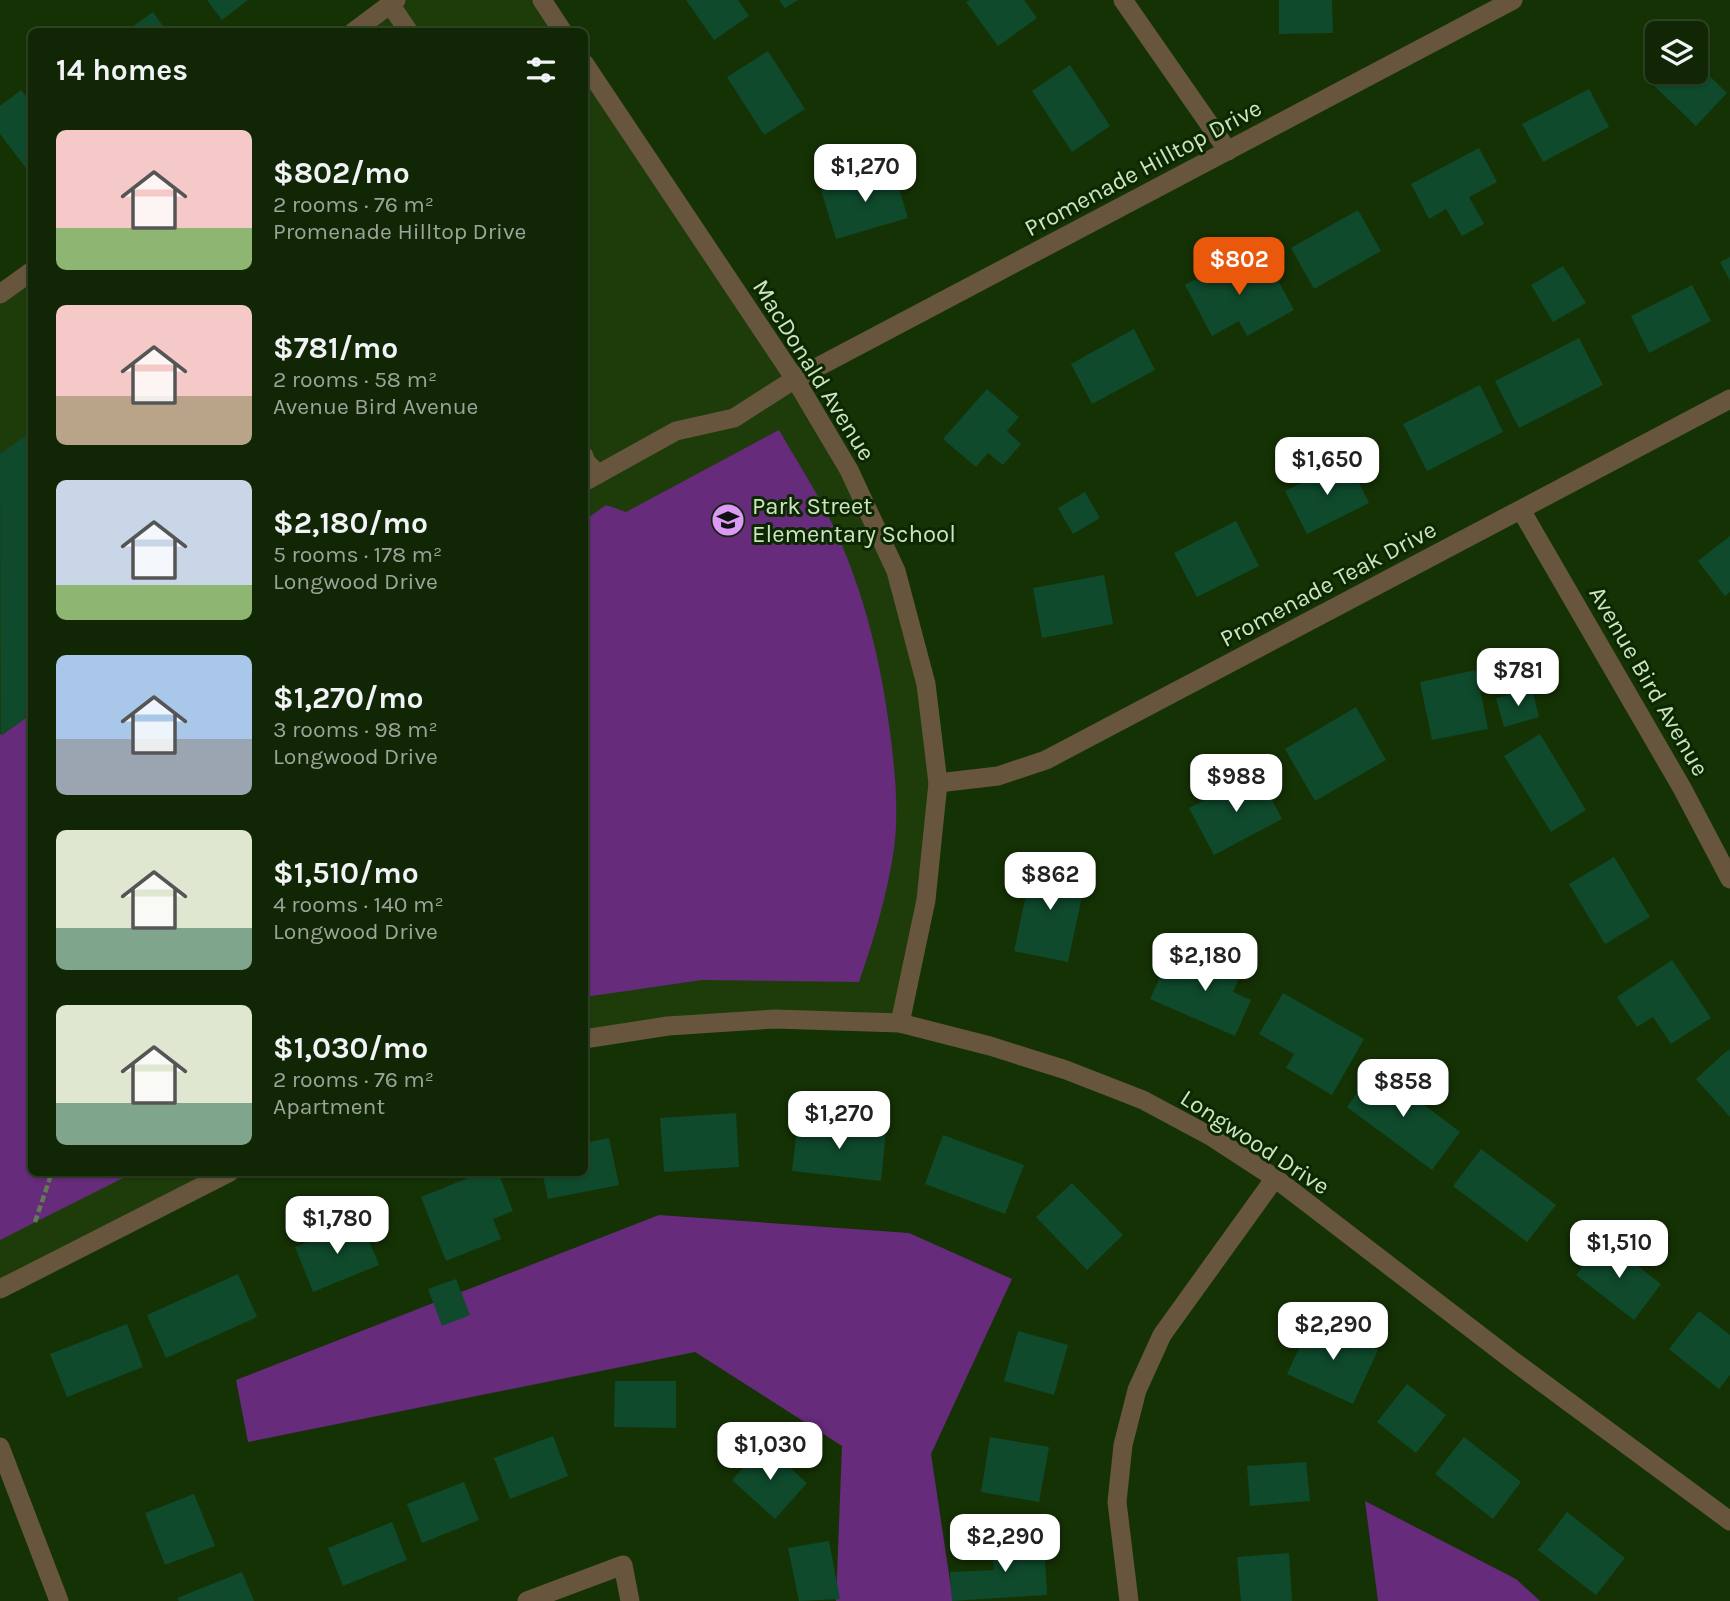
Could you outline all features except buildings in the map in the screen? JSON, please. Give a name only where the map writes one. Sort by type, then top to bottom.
[{"type":"street","points":[[542,0],[561,28]]},
{"type":"street","points":[[1123,0],[1228,151]]},
{"type":"street","name":"Promenade Hilltop Drive","points":[[588,467],[676,431],[734,418],[795,379],[1513,0]]},
{"type":"street","points":[[358,28],[393,2],[407,28]]},
{"type":"street","name":"MacDonald Avenue","points":[[588,69],[795,379],[849,470],[896,571],[926,684],[939,783],[926,900],[901,1023]]},
{"type":"street","points":[[0,295],[28,274]]},
{"type":"street","name":"Promenade Teak Drive","points":[[939,783],[998,776],[1046,760],[1730,400]]},
{"type":"street","name":"Avenue Bird Avenue","points":[[1521,510],[1682,788],[1730,879]]},
{"type":"street","name":"Longwood Drive","points":[[588,1038],[668,1026],[775,1018],[901,1023],[1054,1066],[1143,1100],[1212,1137],[1275,1178],[1512,1360],[1730,1521]]},
{"type":"street","points":[[0,1289],[222,1176]]},
{"type":"street","points":[[1129,1601],[1117,1502],[1123,1445],[1137,1390],[1162,1335],[1275,1178]]},
{"type":"street","points":[[0,1447],[59,1601]]},
{"type":"street","points":[[527,1601],[623,1565],[630,1601]]},
{"type":"path","points":[[35,1223],[51,1176]]},
{"type":"shaded area","points":[[396,0],[542,0],[560,28],[358,28]]},
{"type":"shaded area","name":"Park Street Elementary School","points":[[588,69],[795,379],[896,571],[938,783],[900,1023],[775,1019],[588,1039]]},
{"type":"shaded area","points":[[28,273],[28,1176],[224,1176],[0,1289],[0,295]]},
{"type":"shaded area","name":"Park Street Elementary School","points":[[779,430],[822,504],[858,586],[874,644],[886,703],[895,775],[894,849],[884,900],[859,982],[702,980],[588,997],[588,518],[606,505],[626,512]]},
{"type":"shaded area","points":[[28,716],[28,1176],[127,1176],[0,1240],[0,734]]},
{"type":"shaded area","points":[[659,1215],[909,1233],[1012,1279],[931,1454],[953,1601],[836,1601],[842,1446],[695,1352],[248,1442],[236,1380]]},
{"type":"shaded area","points":[[1365,1501],[1516,1579],[1540,1601],[1378,1601]]},
{"type":"place","name":"Park Street Elementary School","points":[[728,520]]}]
